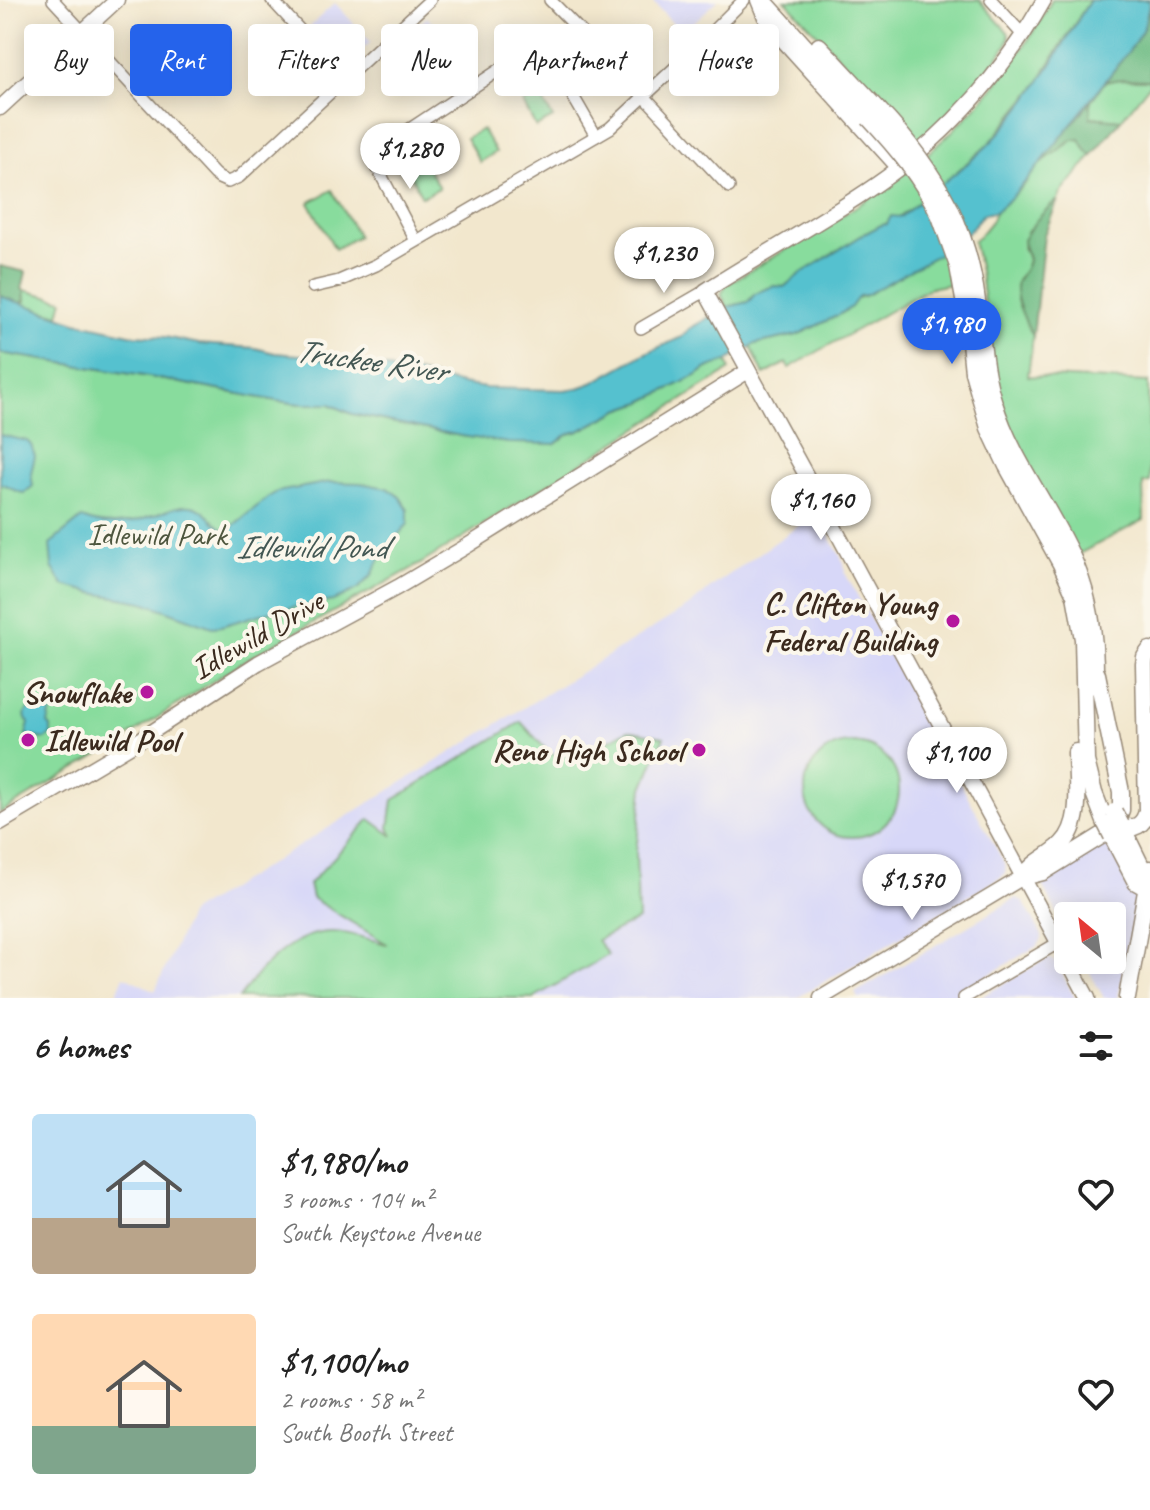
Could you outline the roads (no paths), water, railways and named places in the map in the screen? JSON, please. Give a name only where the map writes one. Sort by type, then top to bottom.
[{"type":"main road","points":[[761,0],[874,114]]},
{"type":"main road","points":[[775,0],[874,114],[945,212],[977,299],[993,402],[1013,449],[1076,565],[1089,606],[1100,691],[1121,792],[1121,810],[1115,824],[1100,837],[1043,872],[1023,877]]},
{"type":"main road","points":[[964,264],[973,372],[989,428],[1075,595],[1083,639],[1086,761],[1094,793],[1142,868],[1149,888]]},
{"type":"main road","points":[[1023,877],[1031,865],[1063,843],[1075,818],[1075,653],[1064,571]]},
{"type":"main road","points":[[1113,824],[1130,828],[1139,825],[1147,811],[1144,664],[1150,650]]},
{"type":"main road","points":[[1095,656],[1095,758],[1113,824]]},
{"type":"main road","points":[[1127,998],[1150,869]]},
{"type":"main road","points":[[1136,998],[1150,925]]},
{"type":"street","points":[[53,0],[75,24]]},
{"type":"street","points":[[91,24],[117,0]]},
{"type":"street","points":[[272,0],[294,24]]},
{"type":"street","points":[[365,60],[430,0]]},
{"type":"street","points":[[550,0],[574,24]]},
{"type":"street","points":[[653,87],[744,0]]},
{"type":"street","points":[[761,0],[771,27],[899,168]]},
{"type":"street","points":[[991,0],[1023,35]]},
{"type":"street","points":[[641,328],[708,296],[899,168],[950,123],[975,96],[1023,35],[1044,0]]},
{"type":"street","points":[[416,241],[372,158],[374,151],[540,43],[596,136]]},
{"type":"street","points":[[114,66],[214,174],[228,182],[239,177],[327,96]]},
{"type":"street","points":[[0,108],[24,86]]},
{"type":"street","points":[[313,287],[359,274],[610,128],[644,96],[729,187]]},
{"type":"street","points":[[708,296],[1054,935]]},
{"type":"street","name":"Idlewild Drive","points":[[0,823],[138,741],[258,663],[426,571],[746,367]]},
{"type":"street","points":[[821,998],[1023,877]]},
{"type":"street","points":[[964,998],[1054,945]]},
{"type":"street","points":[[1075,974],[1088,998]]},
{"type":"water","points":[[1090,0],[1150,0],[1144,27],[1033,173],[995,212],[983,214],[970,230],[944,251],[859,296],[851,307],[837,316],[797,335],[755,344],[642,402],[568,434],[555,444],[508,443],[461,436],[352,414],[330,404],[277,401],[0,353],[0,296],[76,322],[134,335],[311,356],[340,363],[388,368],[398,373],[406,370],[485,388],[578,388],[682,337],[689,329],[727,307],[748,302],[754,295],[774,286],[784,287],[866,233],[887,224],[891,216],[901,217],[969,162],[1006,126],[1045,74]]},
{"type":"water","points":[[0,435],[27,441],[31,445],[35,456],[31,473],[33,486],[24,493],[0,484]]},
{"type":"water","name":"Idlewild Pond","points":[[330,482],[387,488],[400,497],[408,510],[408,524],[385,549],[372,575],[358,589],[333,601],[272,611],[212,627],[143,602],[63,585],[52,567],[50,544],[82,518],[98,523],[124,523],[191,506],[197,507],[226,531],[277,492]]},
{"type":"water","points":[[35,706],[51,710],[48,724],[51,735],[44,739],[26,735],[29,723],[26,713]]},
{"type":"place","name":"C. Clifton Young Federal Building","points":[[953,621]]},
{"type":"place","name":"Snowflake","points":[[147,692]]},
{"type":"place","name":"Idlewild Pool","points":[[28,740]]},
{"type":"place","name":"Reno High School","points":[[699,750]]},
{"type":"water label","name":"Truckee River","points":[[371,360]]},
{"type":"park label","name":"Idlewild Park","points":[[157,534]]}]
